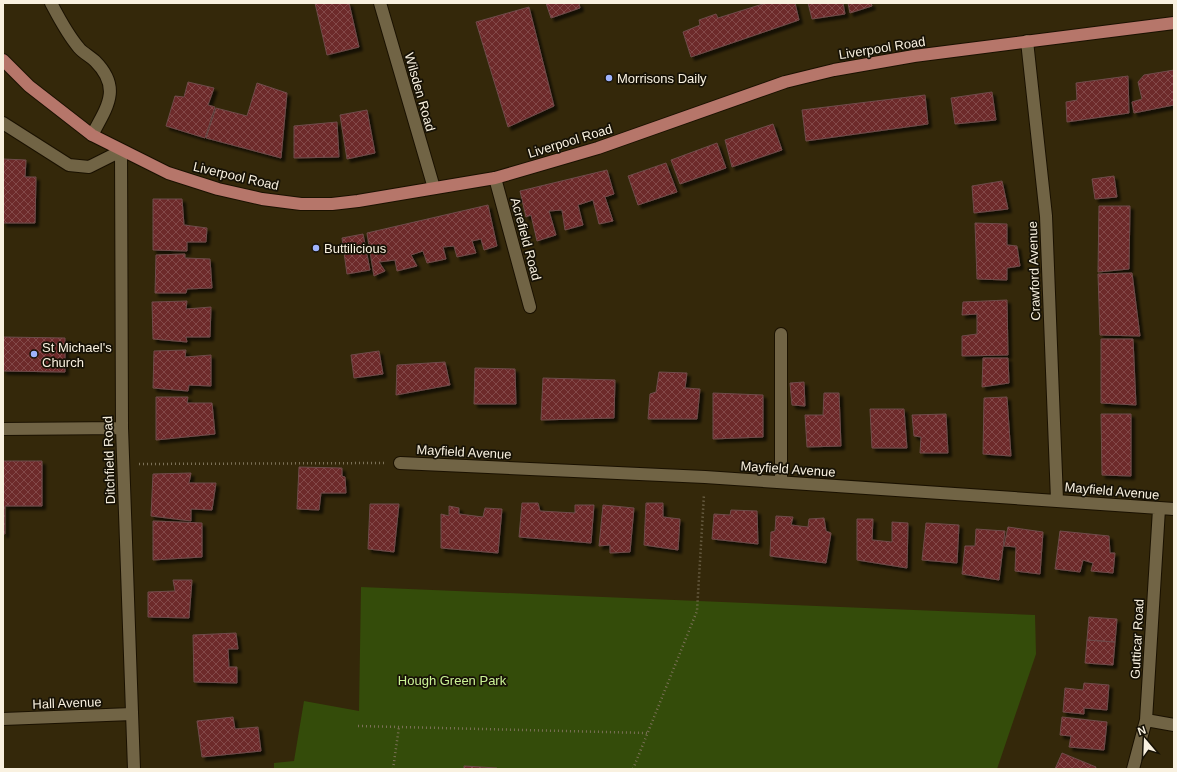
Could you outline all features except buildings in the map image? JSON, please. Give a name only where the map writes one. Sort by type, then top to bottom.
[{"type":"main road","name":"Liverpool Road","points":[[3,60],[29,86],[92,135],[121,151],[168,173],[218,189],[262,199],[301,204],[332,204],[495,178],[598,148],[792,80],[834,70],[914,56],[1174,23]]},
{"type":"street","points":[[51,3],[67,33],[80,49],[94,60],[105,72],[111,85],[109,102],[92,135]]},
{"type":"street","name":"Wilsden Road","points":[[380,3],[434,188]]},
{"type":"street","name":"Crawford Avenue","points":[[1027,42],[1046,216],[1058,500]]},
{"type":"street","points":[[3,123],[69,165],[89,167],[121,151]]},
{"type":"street","name":"Ditchfield Road","points":[[121,151],[122,428],[134,769]]},
{"type":"street","name":"Acrefield Road","points":[[495,178],[530,307]]},
{"type":"street","points":[[780,334],[781,482]]},
{"type":"street","points":[[3,429],[122,428]]},
{"type":"street","name":"Mayfield Avenue","points":[[400,463],[705,477],[1174,509]]},
{"type":"street","name":"Gutticar Road","points":[[1133,769],[1146,720],[1159,509]]},
{"type":"street","name":"Hall Avenue","points":[[3,719],[132,714]]},
{"type":"street","points":[[1146,720],[1174,725]]},
{"type":"path","points":[[123,464],[400,463]]},
{"type":"path","points":[[634,769],[647,733],[697,611],[705,477]]},
{"type":"path","points":[[358,726],[647,733]]},
{"type":"path","points":[[393,769],[400,727]]},
{"type":"green space","name":"Hough Green Park","points":[[361,587],[1035,615],[1036,654],[997,769],[274,769],[274,763],[294,761],[304,701],[359,711]]},
{"type":"place","name":"Morrisons Daily","points":[[609,78]]},
{"type":"place","name":"Buttilicious","points":[[316,248]]},
{"type":"place","name":"St Michael's Church","points":[[34,354]]}]
